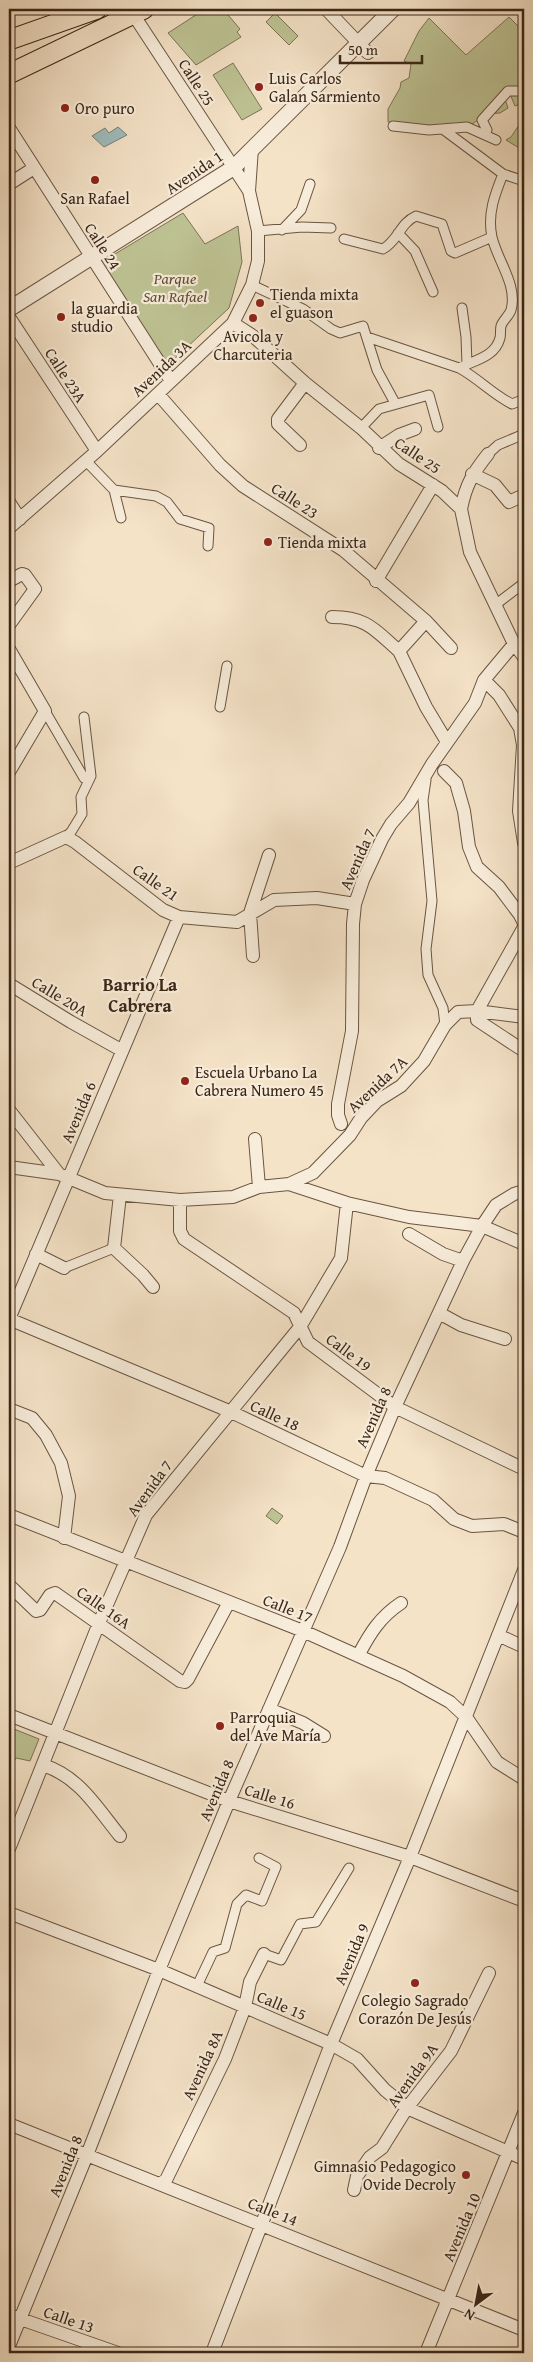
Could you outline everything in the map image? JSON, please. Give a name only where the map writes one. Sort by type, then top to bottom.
[{"type":"main road","points":[[9,40],[98,9]]},
{"type":"main road","points":[[9,74],[139,11]]},
{"type":"street","points":[[326,9],[364,49]]},
{"type":"street","name":"Avenida 1","points":[[9,309],[233,168],[252,148],[364,49],[393,9]]},
{"type":"street","name":"Calle 25","points":[[139,11],[233,168]]},
{"type":"street","points":[[485,133],[487,130],[482,120],[505,93],[511,90],[524,91]]},
{"type":"street","points":[[393,126],[410,129],[444,130],[467,127],[485,133],[496,140]]},
{"type":"street","name":"Calle 24","points":[[9,128],[171,381]]},
{"type":"street","points":[[444,130],[503,174],[524,181]]},
{"type":"street","name":"Avenida 3A","points":[[9,528],[97,451],[233,323],[252,285],[258,261],[258,231],[249,191],[252,148]]},
{"type":"street","points":[[9,184],[34,168]]},
{"type":"street","name":"Avenida 3A","points":[[233,168],[249,191]]},
{"type":"street","points":[[463,366],[481,359],[496,347],[501,327],[511,310],[512,294],[492,236],[491,202],[503,174]]},
{"type":"street","points":[[282,230],[301,210],[310,184]]},
{"type":"street","points":[[344,239],[383,249],[398,233],[401,226],[416,216],[442,224],[452,251],[455,253],[492,236]]},
{"type":"street","points":[[258,231],[302,227],[331,228]]},
{"type":"street","points":[[398,233],[415,251],[433,292]]},
{"type":"street","points":[[252,285],[303,308],[330,329],[340,333],[363,326],[377,370],[395,403]]},
{"type":"street","points":[[462,308],[466,337],[463,366]]},
{"type":"street","name":"Calle 23A","points":[[9,317],[97,451]]},
{"type":"street","name":"Calle 25","points":[[233,323],[253,336],[305,383],[361,428],[379,448],[399,464],[442,490],[461,509]]},
{"type":"street","points":[[367,337],[463,366],[498,396],[512,404],[522,400],[524,403]]},
{"type":"street","points":[[300,445],[278,424],[278,419],[305,383]]},
{"type":"street","name":"Calle 23","points":[[158,394],[220,465],[243,486],[343,550],[426,621],[451,648]]},
{"type":"street","points":[[361,428],[379,409],[429,395],[438,427]]},
{"type":"street","points":[[379,448],[398,435],[415,429]]},
{"type":"street","points":[[524,434],[498,446],[488,454],[472,474],[465,488],[461,509],[470,552],[514,644],[524,657]]},
{"type":"street","points":[[86,461],[114,490],[121,518]]},
{"type":"street","points":[[472,474],[495,485],[509,502],[524,496]]},
{"type":"street","points":[[376,580],[433,485]]},
{"type":"street","points":[[114,490],[156,496],[167,502],[180,519],[209,528],[208,546]]},
{"type":"street","points":[[9,502],[20,519]]},
{"type":"street","points":[[9,581],[22,574],[25,575],[35,589],[9,625]]},
{"type":"street","points":[[495,605],[524,583]]},
{"type":"street","points":[[332,617],[358,618],[369,624],[399,651],[426,707],[447,742]]},
{"type":"street","points":[[399,651],[426,621]]},
{"type":"street","name":"Avenida 7","points":[[341,1124],[338,1115],[338,1104],[352,1031],[353,924],[355,904],[363,880],[382,839],[475,703],[484,680],[514,644]]},
{"type":"street","points":[[9,649],[84,778],[91,776]]},
{"type":"street","points":[[220,707],[227,666]]},
{"type":"street","points":[[484,680],[499,695],[520,728],[523,744],[520,811],[524,843]]},
{"type":"street","points":[[9,772],[45,711]]},
{"type":"street","points":[[9,863],[66,837],[82,814],[81,796],[91,776],[84,717]]},
{"type":"street","points":[[444,772],[456,783],[464,811],[468,847],[477,868],[499,887],[524,923]]},
{"type":"street","points":[[426,776],[423,800],[425,844],[432,901],[426,949],[428,974],[443,1008],[445,1024]]},
{"type":"street","name":"Calle 21","points":[[66,837],[163,910],[179,917],[237,922],[274,900],[317,898],[355,904]]},
{"type":"street","points":[[254,956],[250,913],[269,855]]},
{"type":"street","name":"Avenida 6","points":[[9,1319],[36,1254],[64,1176],[179,917]]},
{"type":"street","points":[[524,927],[477,1011],[477,1020],[524,1051]]},
{"type":"street","name":"Calle 20A","points":[[9,984],[121,1050]]},
{"type":"street","name":"Avenida 7A","points":[[289,1184],[313,1173],[350,1136],[361,1118],[377,1101],[401,1086],[424,1061],[445,1024],[458,1012],[477,1011],[524,1017]]},
{"type":"street","points":[[9,1110],[64,1176]]},
{"type":"street","points":[[256,1139],[259,1187]]},
{"type":"street","points":[[9,1167],[64,1176],[105,1193],[120,1196],[180,1200],[233,1198],[259,1187],[289,1184],[347,1203],[409,1217],[482,1226],[524,1244]]},
{"type":"street","points":[[482,1226],[496,1205],[514,1194],[524,1191]]},
{"type":"street","points":[[114,1248],[120,1196]]},
{"type":"street","name":"Calle 19","points":[[180,1200],[180,1231],[184,1239],[294,1313],[308,1342],[395,1406],[524,1469]]},
{"type":"street","name":"Avenida 7","points":[[9,1849],[99,1623],[146,1515],[229,1411],[300,1327],[340,1258],[347,1203]]},
{"type":"street","name":"Avenida 8","points":[[9,2346],[14,2317],[87,2155],[158,1970],[229,1801],[340,1548],[366,1476],[395,1406],[463,1261],[482,1226]]},
{"type":"street","points":[[409,1234],[443,1254],[463,1261]]},
{"type":"street","points":[[36,1254],[64,1268],[114,1248]]},
{"type":"street","points":[[114,1248],[153,1287]]},
{"type":"street","points":[[439,1313],[461,1326],[505,1339]]},
{"type":"street","name":"Calle 18","points":[[9,1319],[229,1411],[366,1476],[385,1478],[433,1500],[454,1519],[472,1526],[504,1524],[524,1532]]},
{"type":"street","points":[[9,1408],[32,1418],[46,1435],[62,1463],[69,1496],[64,1538]]},
{"type":"street","name":"Calle 17","points":[[9,1515],[229,1602],[403,1676],[450,1702],[466,1717],[497,1762],[524,1779]]},
{"type":"street","name":"Avenida 9","points":[[212,2353],[260,2224],[331,2044],[410,1857],[524,1570]]},
{"type":"street","name":"Calle 16A","points":[[9,1585],[36,1611],[40,1610],[50,1595],[55,1593],[180,1681],[185,1682],[188,1680],[229,1602]]},
{"type":"street","points":[[358,1656],[374,1626],[386,1613],[401,1603]]},
{"type":"street","points":[[498,1636],[524,1647]]},
{"type":"street","points":[[269,1709],[303,1724],[324,1736]]},
{"type":"street","name":"Calle 16","points":[[9,1715],[229,1801],[410,1857],[524,1901]]},
{"type":"street","points":[[43,1765],[62,1772],[74,1781],[91,1797],[120,1836]]},
{"type":"street","points":[[197,1986],[213,1952],[225,1948],[237,1904],[246,1895],[262,1900],[276,1867],[259,1858]]},
{"type":"street","points":[[264,1954],[281,1960],[300,1924],[316,1922],[348,1868]]},
{"type":"street","name":"Calle 15","points":[[9,1913],[158,1970],[331,2044],[357,2059],[385,2090],[407,2108],[524,2159]]},
{"type":"street","name":"Avenida 8A","points":[[159,2184],[166,2180],[225,2059],[245,2007],[250,1982],[264,1954]]},
{"type":"street","name":"Avenida 9A","points":[[354,2190],[357,2176],[370,2157],[382,2148],[407,2108],[451,2051],[489,1973]]},
{"type":"street","name":"Avenida 10","points":[[426,2353],[510,2153],[524,2113]]},
{"type":"street","name":"Calle 14","points":[[9,2124],[524,2330]]},
{"type":"street","name":"Calle 13","points":[[14,2317],[118,2353]]},
{"type":"green space","points":[[205,9],[209,12],[213,9],[223,9],[240,29],[237,32],[241,37],[196,65],[168,33]]},
{"type":"green space","points":[[275,13],[298,36],[289,45],[266,22]]},
{"type":"green space","points":[[509,17],[524,32],[524,102],[515,106],[510,94],[504,96],[508,108],[500,113],[485,114],[455,135],[388,122],[388,109],[400,88],[401,82],[409,78],[411,64],[404,61],[419,31],[429,18],[466,55]]},
{"type":"green space","points":[[233,63],[262,109],[242,120],[213,75]]},
{"type":"green space","points":[[524,121],[524,151],[506,140],[511,137],[521,122]]},
{"type":"green space","name":"Parque San Rafael","points":[[183,213],[205,244],[238,226],[242,262],[229,308],[169,364],[95,266]]},
{"type":"green space","points":[[272,1508],[283,1516],[277,1524],[266,1516]]},
{"type":"green space","points":[[9,1727],[39,1739],[30,1761],[16,1758],[9,1768]]},
{"type":"water","points":[[118,127],[127,135],[104,147],[92,136],[105,128],[109,133]]},
{"type":"place","name":"Luis Carlos Galan Sarmiento","points":[[259,87]]},
{"type":"place","name":"Oro puro","points":[[65,108]]},
{"type":"place","name":"San Rafael","points":[[95,180]]},
{"type":"place","name":"Tienda mixta el guason","points":[[260,303]]},
{"type":"place","name":"la guardia studio","points":[[61,317]]},
{"type":"place","name":"Avicola y Charcuteria","points":[[253,318]]},
{"type":"place","name":"Tienda mixta","points":[[268,542]]},
{"type":"place","name":"Escuela Urbano La Cabrera Numero 45","points":[[185,1081]]},
{"type":"place","name":"Parroquia del Ave María","points":[[220,1726]]},
{"type":"place","name":"Colegio Sagrado Corazón De Jesús","points":[[415,1983]]},
{"type":"place","name":"Gimnasio Pedagogico Ovide Decroly","points":[[466,2175]]},
{"type":"district","name":"Barrio La Cabrera","points":[[140,994]]}]
